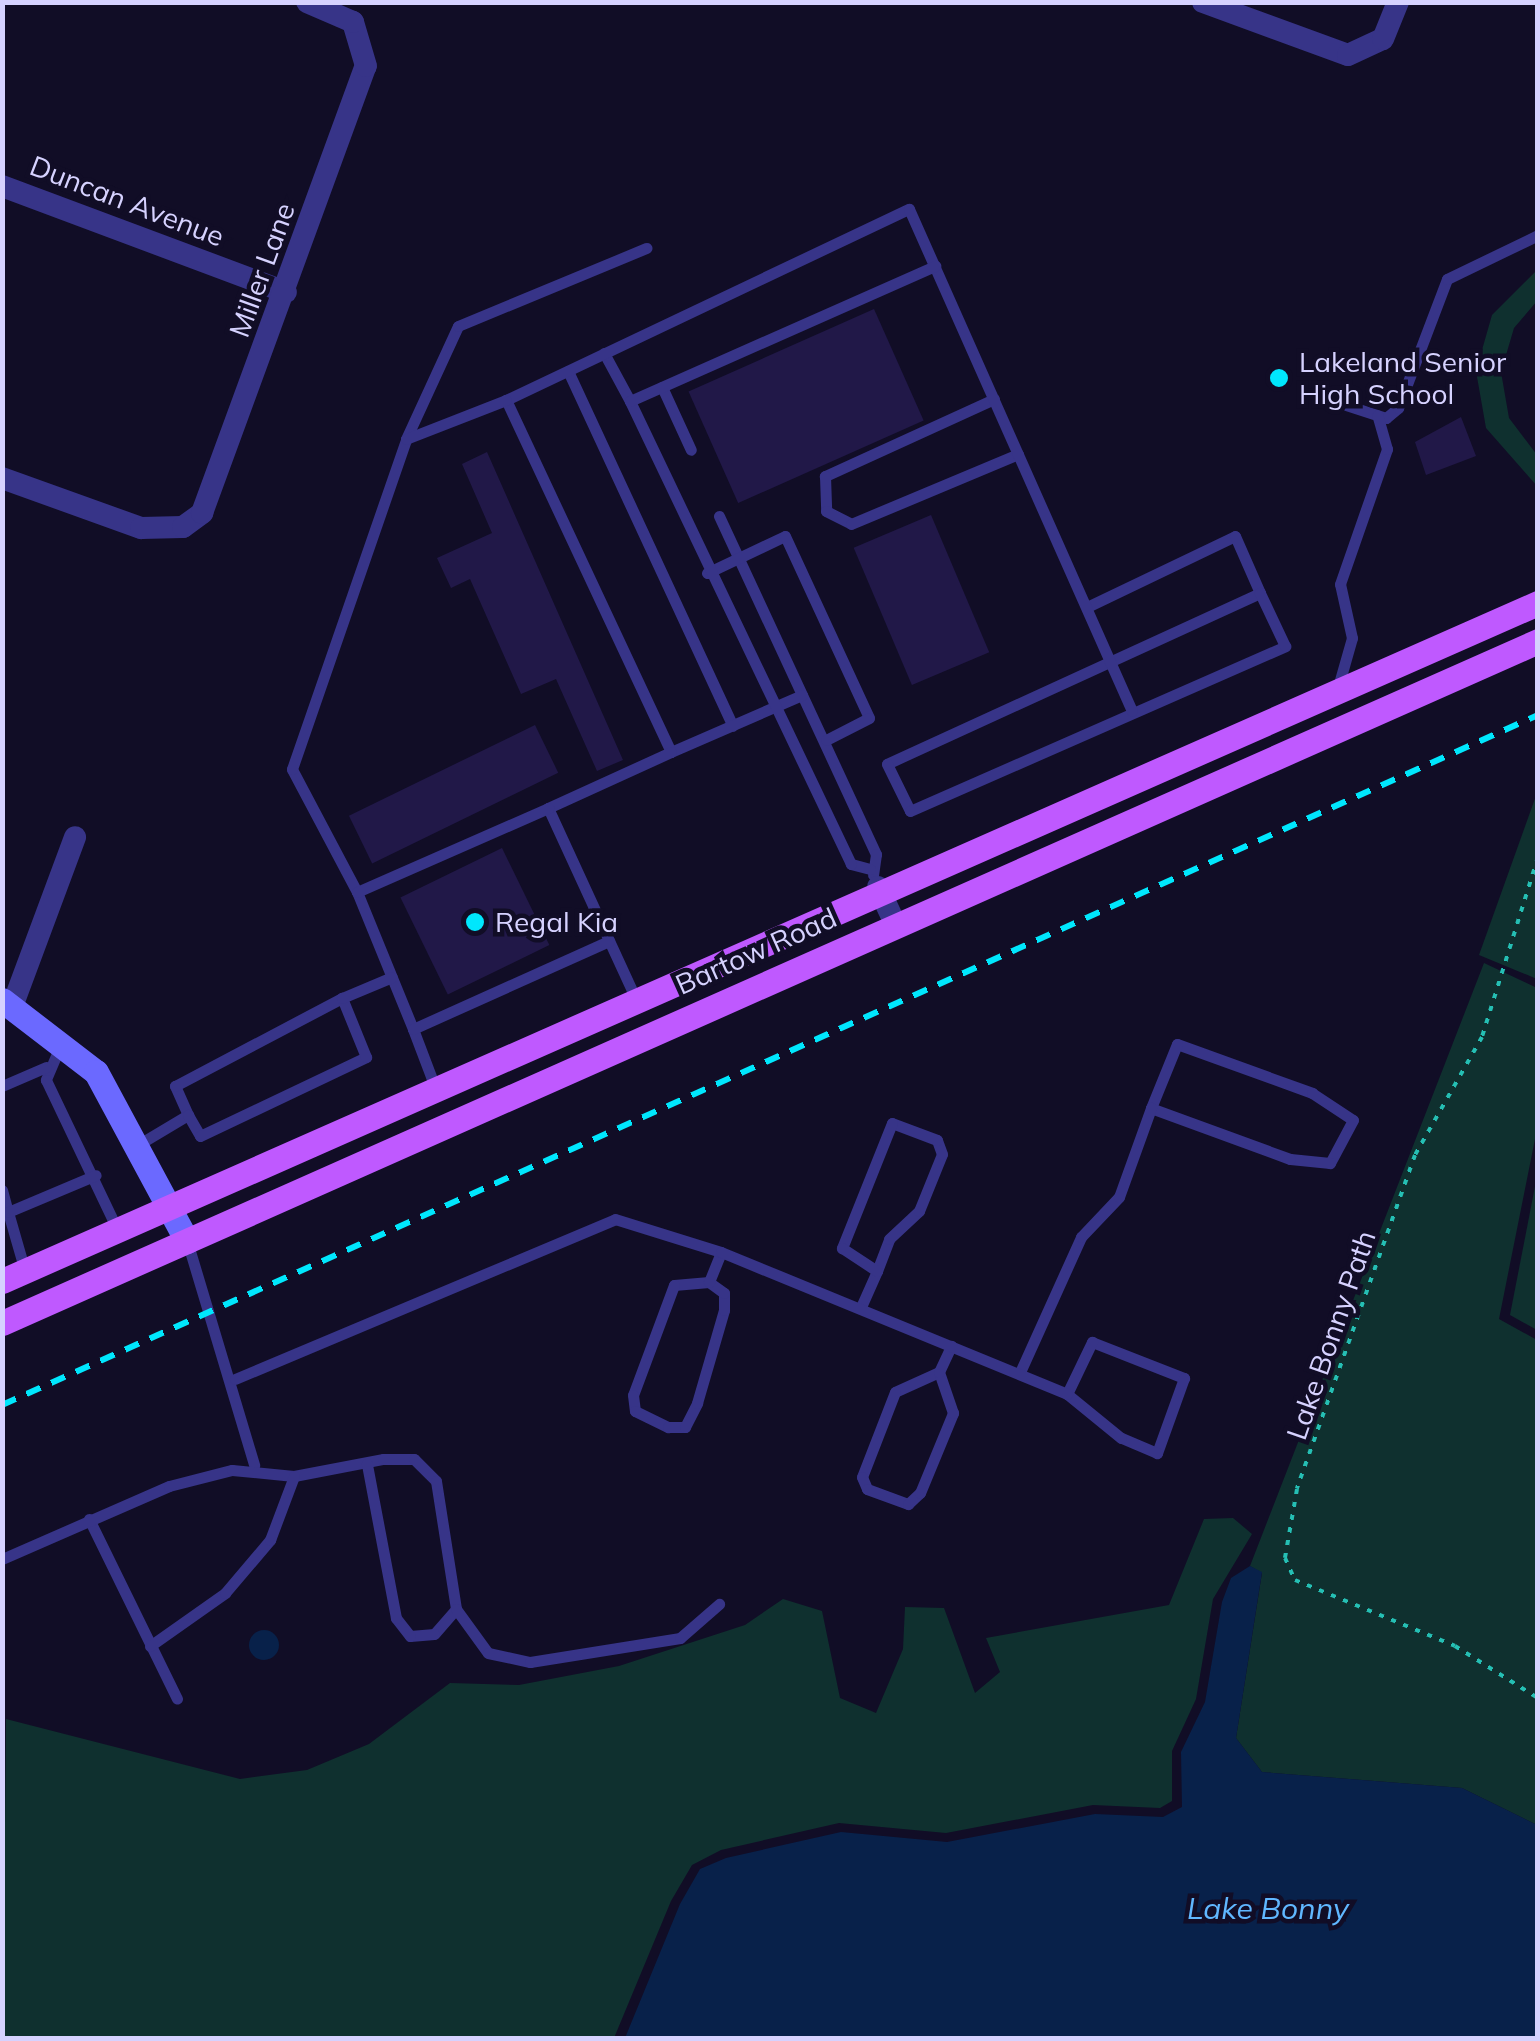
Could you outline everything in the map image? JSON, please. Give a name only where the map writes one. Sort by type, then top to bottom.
[{"type":"main road","name":"Bartow Road","points":[[14,1276],[635,997],[874,878],[1334,694],[1538,603]]},
{"type":"main road","name":"Bartow Road","points":[[2,1323],[894,922],[1538,641]]},
{"type":"street","name":"Miller Lane","points":[[2,478],[141,528],[190,522],[211,498],[366,66],[360,32],[308,2]]},
{"type":"street","points":[[1203,2],[1348,55],[1383,39],[1398,2]]},
{"type":"street","name":"Duncan Avenue","points":[[2,186],[286,292]]},
{"type":"street","points":[[75,836],[8,1002],[64,1041],[141,1143],[187,1240]]},
{"type":"street","points":[[874,878],[894,922]]},
{"type":"lane","points":[[406,439],[506,400],[910,209],[1132,711]]},
{"type":"lane","points":[[1346,406],[1377,415],[1398,408],[1447,279],[1538,235]]},
{"type":"lane","points":[[435,1086],[357,892],[292,769],[406,439],[458,326],[646,248]]},
{"type":"lane","points":[[630,401],[935,266]]},
{"type":"lane","points":[[604,353],[630,401],[772,709],[851,864],[874,878],[876,854],[719,516]]},
{"type":"lane","points":[[568,370],[733,726]]},
{"type":"lane","points":[[662,386],[691,450]]},
{"type":"lane","points":[[994,399],[826,476],[826,511],[851,524],[1018,454]]},
{"type":"lane","points":[[506,400],[671,752]]},
{"type":"lane","points":[[1334,694],[1352,638],[1340,584],[1387,450],[1377,415]]},
{"type":"lane","points":[[707,573],[785,536],[869,718],[826,740]]},
{"type":"lane","points":[[1087,607],[1236,536],[1285,646],[910,811],[887,764],[1260,593]]},
{"type":"lane","points":[[357,892],[802,696]]},
{"type":"lane","points":[[548,808],[635,997]]},
{"type":"lane","points":[[413,1029],[609,941]]},
{"type":"lane","points":[[342,998],[366,1056],[200,1136],[175,1086],[342,998],[392,977]]},
{"type":"lane","points":[[2,1086],[46,1068],[64,1041]]},
{"type":"lane","points":[[1021,1370],[1081,1237],[1119,1197],[1151,1108],[1177,1044],[1312,1093],[1354,1120],[1330,1163],[1290,1158],[1151,1108]]},
{"type":"lane","points":[[46,1068],[118,1230]]},
{"type":"lane","points":[[141,1143],[188,1115]]},
{"type":"lane","points":[[862,1308],[889,1240],[919,1211],[942,1154],[937,1140],[892,1123],[842,1248],[876,1271]]},
{"type":"lane","points":[[8,1212],[96,1175]]},
{"type":"lane","points":[[2,1190],[14,1276]]},
{"type":"lane","points":[[235,1380],[599,1219],[721,1252],[951,1346],[1021,1370],[1067,1394],[1121,1438],[1157,1453],[1184,1378],[1092,1342],[1067,1394]]},
{"type":"lane","points":[[187,1240],[235,1380],[254,1466]]},
{"type":"lane","points":[[709,1282],[721,1252]]},
{"type":"lane","points":[[709,1282],[724,1293],[724,1310],[698,1403],[684,1427],[668,1427],[635,1411],[633,1394],[674,1286],[709,1282]]},
{"type":"lane","points":[[939,1372],[954,1412],[920,1493],[908,1504],[866,1489],[862,1477],[895,1392],[939,1372],[951,1346]]},
{"type":"lane","points":[[2,1559],[89,1519],[254,1466],[294,1476],[414,1459],[436,1480],[456,1609],[488,1653],[530,1662],[680,1638],[719,1604]]},
{"type":"lane","points":[[367,1464],[396,1618],[410,1636],[434,1634],[456,1609]]},
{"type":"lane","points":[[150,1646],[225,1592],[270,1540],[294,1476]]},
{"type":"lane","points":[[89,1519],[178,1699]]},
{"type":"path","name":"Lake Bonny Path","points":[[1538,857],[1482,1037],[1416,1155],[1297,1489],[1285,1558],[1295,1580],[1456,1646],[1538,1698]]},
{"type":"green space","points":[[1537,270],[1537,301],[1514,328],[1501,372],[1509,418],[1537,455],[1537,486],[1486,428],[1476,371],[1492,315]]},
{"type":"green space","points":[[1537,793],[1538,979],[1479,955]]},
{"type":"green space","points":[[1484,963],[1537,988],[1537,1129],[1499,1319],[1537,1340],[1537,1825],[1462,1788],[1262,1772],[1236,1738],[1262,1573],[1250,1566]]},
{"type":"green space","points":[[1537,1176],[1537,1330],[1510,1315]]},
{"type":"green space","points":[[1233,1518],[1252,1534],[1213,1599],[1196,1699],[1172,1751],[1172,1801],[1160,1808],[1093,1805],[946,1833],[839,1823],[721,1850],[692,1865],[671,1901],[614,2038],[3,2038],[6,1719],[240,1779],[307,1770],[369,1744],[450,1683],[519,1685],[619,1666],[745,1625],[783,1599],[822,1611],[840,1698],[876,1713],[903,1649],[905,1607],[944,1608],[975,1693],[1000,1672],[986,1638],[1169,1605],[1204,1519]]},
{"type":"water","name":"Lake Bonny","points":[[1250,1566],[1262,1572],[1236,1738],[1262,1772],[1462,1788],[1537,1825],[1537,2038],[625,2038],[680,1904],[700,1869],[726,1858],[841,1832],[947,1842],[1095,1814],[1163,1817],[1182,1807],[1181,1752],[1205,1702],[1222,1602],[1231,1578]]},
{"type":"water","points":[[264,1630],[275,1634],[279,1645],[275,1656],[264,1660],[253,1656],[249,1645],[253,1634]]},
{"type":"building","points":[[874,309],[924,420],[738,503],[689,392]]},
{"type":"building","points":[[1461,417],[1476,456],[1426,475],[1415,442]]},
{"type":"building","points":[[487,452],[623,760],[597,771],[556,679],[521,694],[470,579],[451,588],[437,558],[492,533],[462,464]]},
{"type":"building","points":[[931,515],[989,652],[912,685],[854,548]]},
{"type":"building","points":[[535,725],[558,773],[372,863],[349,816]]},
{"type":"building","name":"Regal Kia","points":[[502,848],[549,945],[448,995],[400,898]]},
{"type":"railway","points":[[2,1405],[1538,715]]},
{"type":"place","name":"Lakeland Senior High School","points":[[1279,378]]},
{"type":"place","name":"Regal Kia","points":[[475,922]]}]
